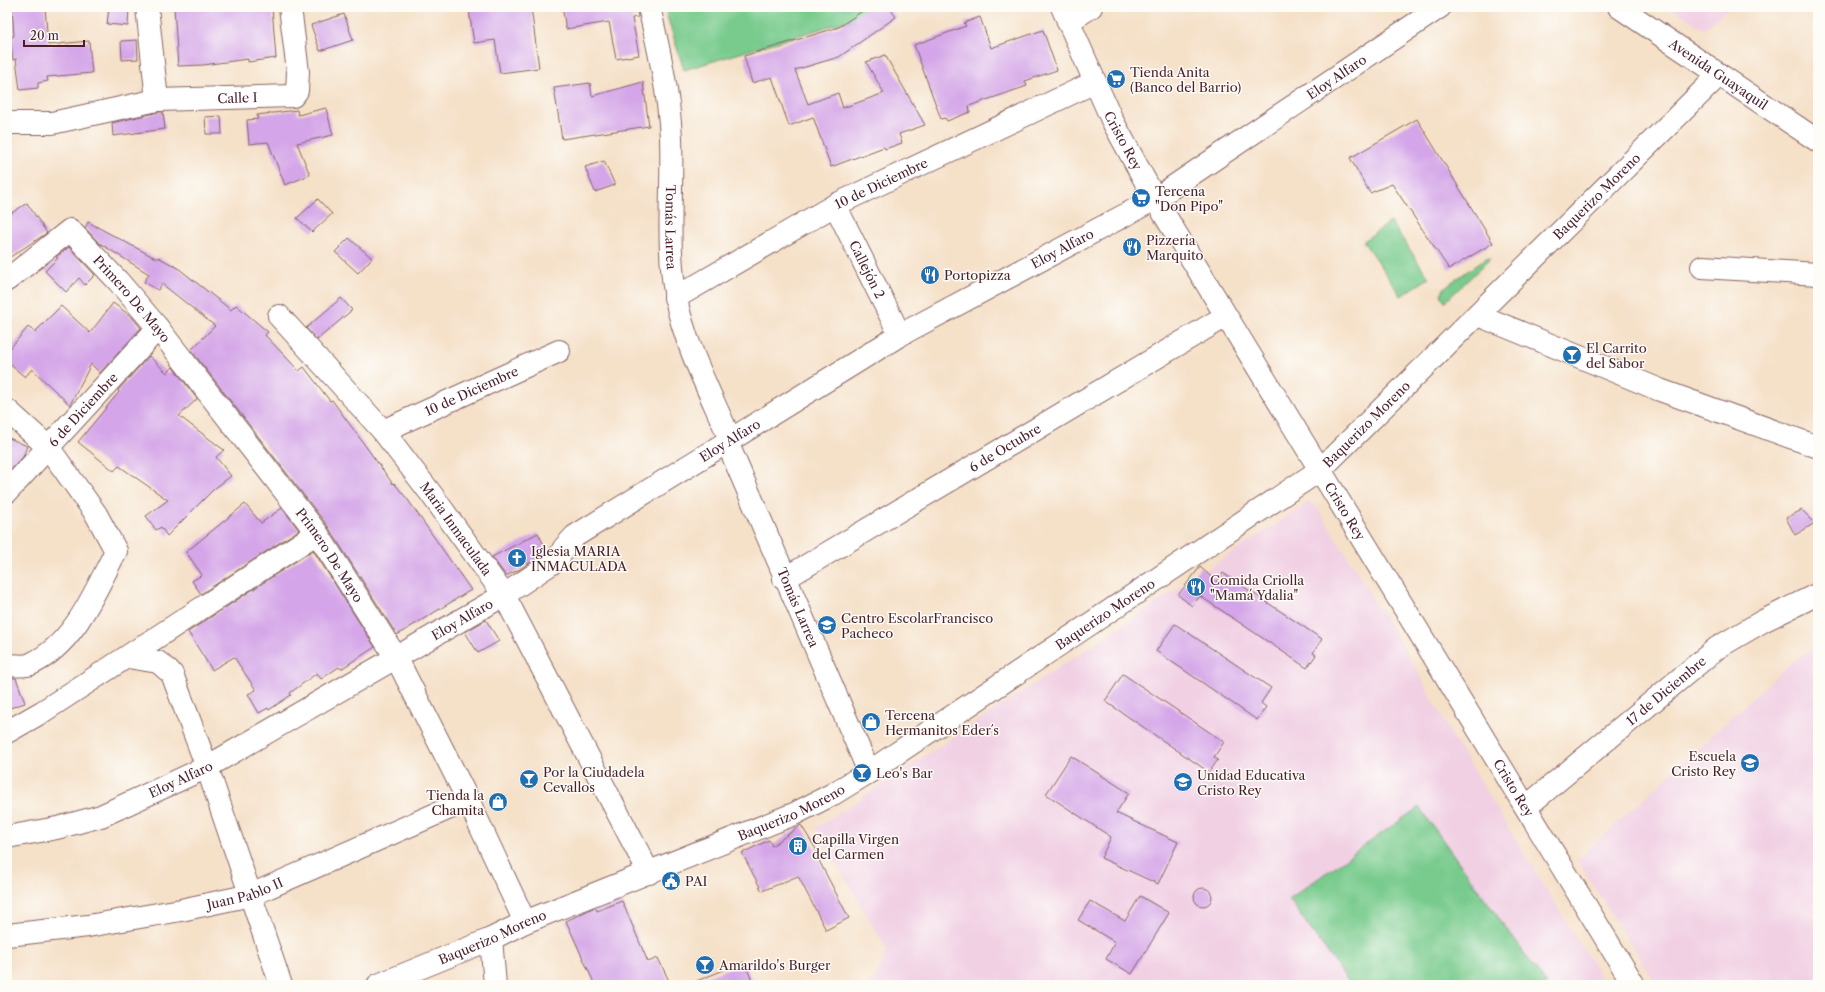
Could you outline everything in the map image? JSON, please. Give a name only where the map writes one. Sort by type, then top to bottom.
[{"type":"street","points":[[8,117],[52,123],[157,100],[147,7]]},
{"type":"street","name":"Calle I","points":[[157,100],[293,96],[297,91],[298,72],[290,7]]},
{"type":"street","name":"Tomás Larrea","points":[[649,7],[663,72],[670,130],[671,234],[676,298],[680,317],[696,361],[784,579],[869,772]]},
{"type":"street","points":[[1065,15],[1091,7]]},
{"type":"street","name":"Eloy Alfaro","points":[[7,837],[57,828],[101,816],[207,767],[397,659],[504,595],[558,559],[564,548],[575,536],[900,334],[1155,199],[1440,7]]},
{"type":"street","name":"Avenida Guayaquil","points":[[1619,7],[1816,142]]},
{"type":"street","name":"Cristo Rey","points":[[1065,15],[1112,120],[1155,199],[1634,985]]},
{"type":"street","name":"Baquerizo Moreno","points":[[378,985],[491,939],[525,922],[794,814],[833,794],[869,772],[1320,470],[1719,75]]},
{"type":"street","name":"10 de Diciembre","points":[[676,298],[835,205],[1095,82]]},
{"type":"street","name":"Callejón 2","points":[[835,205],[900,334]]},
{"type":"street","name":"Primero De Mayo","points":[[7,280],[70,230],[118,281],[158,328],[317,533],[397,659],[468,800],[525,922]]},
{"type":"street","points":[[1702,267],[1818,274]]},
{"type":"street","points":[[1478,315],[1660,390],[1818,448]]},
{"type":"street","name":"Maria Inmaculada","points":[[279,316],[383,431],[432,495],[504,595],[649,873]]},
{"type":"street","name":"6 de Octubre","points":[[784,579],[1226,316]]},
{"type":"street","name":"6 de Diciembre","points":[[7,492],[158,328]]},
{"type":"street","name":"10 de Diciembre","points":[[383,431],[559,351]]},
{"type":"street","points":[[7,410],[48,448],[96,514],[116,551],[83,614],[59,646],[30,665],[8,664]]},
{"type":"street","points":[[7,732],[42,712],[128,657],[317,533]]},
{"type":"street","name":"17 de Diciembre","points":[[1526,807],[1717,648],[1763,621],[1818,594]]},
{"type":"street","points":[[128,657],[158,662],[172,674],[207,767],[281,985]]},
{"type":"street","name":"Juan Pablo II","points":[[7,935],[88,926],[182,910],[251,895],[468,800]]},
{"type":"street","points":[[491,939],[495,985]]},
{"type":"shaded area","points":[[1670,7],[1730,7],[1704,29]]},
{"type":"shaded area","name":"Unidad Educativa Cristo Rey","points":[[1309,502],[1315,504],[1418,672],[1452,736],[1605,985],[871,985],[869,982],[876,978],[887,950],[816,828]]},
{"type":"shaded area","name":"Escuela Cristo Rey","points":[[1818,644],[1818,911],[1812,913],[1818,932],[1818,985],[1657,985],[1577,860],[1787,666]]},
{"type":"green space","points":[[664,7],[879,7],[880,11],[684,70]]},
{"type":"green space","points":[[1391,222],[1429,278],[1401,296],[1363,241]]},
{"type":"green space","points":[[1486,258],[1490,259],[1445,302],[1441,294],[1445,287]]},
{"type":"green space","points":[[1419,807],[1547,985],[1351,985],[1289,899]]},
{"type":"building","points":[[12,7],[45,7],[48,45],[89,41],[92,73],[47,77],[48,81],[38,83],[38,88],[20,90],[16,59],[13,60],[10,37],[14,36]]},
{"type":"building","points":[[109,7],[129,7],[128,26],[107,24]]},
{"type":"building","points":[[174,7],[272,7],[276,58],[248,62],[248,59],[203,65],[178,66]]},
{"type":"building","points":[[489,7],[531,7],[539,68],[500,73],[495,40],[474,43],[469,10]]},
{"type":"building","points":[[562,7],[637,7],[638,17],[632,18],[639,55],[616,59],[609,22],[566,29]]},
{"type":"building","points":[[868,7],[889,7],[896,17],[839,57],[795,70],[808,104],[838,93],[843,108],[884,93],[866,62],[885,55],[925,125],[899,134],[902,143],[885,149],[884,147],[831,167],[813,117],[789,126],[772,77],[752,83],[744,56],[839,27]]},
{"type":"building","points":[[344,14],[353,40],[320,51],[311,25]]},
{"type":"building","points":[[980,17],[991,48],[1043,30],[1057,70],[1025,81],[1027,86],[969,106],[970,112],[947,121],[945,118],[941,119],[914,45],[966,26],[964,23]]},
{"type":"building","points":[[137,40],[138,59],[122,60],[121,41]]},
{"type":"building","points":[[643,82],[649,126],[562,139],[554,88],[590,83],[592,96]]},
{"type":"building","points":[[326,108],[333,135],[297,143],[310,175],[285,185],[268,142],[249,144],[247,120],[258,119],[257,115],[297,110],[298,115]]},
{"type":"building","points":[[163,112],[165,129],[113,136],[112,123]]},
{"type":"building","points":[[221,116],[222,134],[206,134],[205,117]]},
{"type":"building","points":[[1417,119],[1493,243],[1449,269],[1392,184],[1370,193],[1350,158]]},
{"type":"building","points":[[604,161],[615,185],[595,192],[585,167]]},
{"type":"building","points":[[318,199],[332,214],[312,232],[297,218]]},
{"type":"building","points":[[27,203],[47,233],[7,259],[7,216]]},
{"type":"building","points":[[88,222],[157,259],[158,257],[178,268],[231,310],[236,305],[268,332],[265,335],[299,371],[304,367],[330,401],[332,400],[393,484],[394,483],[408,500],[471,590],[397,635],[327,525],[191,350],[215,326],[162,284],[158,290],[144,282],[149,274],[99,243],[85,228]]},
{"type":"building","points":[[349,238],[372,258],[358,273],[335,252]]},
{"type":"building","points":[[69,247],[95,275],[85,285],[79,278],[66,292],[45,271],[58,258],[56,257]]},
{"type":"building","points":[[341,298],[352,310],[317,340],[306,328]]},
{"type":"building","points":[[113,303],[132,317],[141,328],[100,373],[91,364],[70,405],[32,369],[25,377],[7,362],[7,352],[28,327],[35,332],[61,306],[90,333]]},
{"type":"building","points":[[149,356],[167,373],[173,367],[197,399],[179,416],[224,450],[216,457],[231,476],[214,489],[167,536],[161,527],[156,530],[146,516],[168,500],[119,466],[114,471],[78,442],[119,392],[118,390]]},
{"type":"building","points":[[7,437],[27,446],[23,457],[7,474]]},
{"type":"building","points":[[245,504],[261,523],[282,508],[299,530],[201,594],[192,581],[202,575],[186,552]]},
{"type":"building","points":[[1802,510],[1815,523],[1795,535],[1786,518]]},
{"type":"building","name":"Iglesia MARIA INMACULADA","points":[[538,533],[547,551],[520,569],[506,576],[492,557]]},
{"type":"building","points":[[313,550],[375,647],[341,669],[339,667],[321,679],[317,673],[290,693],[291,695],[269,710],[268,708],[259,713],[248,694],[256,690],[234,657],[212,670],[188,632]]},
{"type":"building","points":[[1200,567],[1217,582],[1223,573],[1322,639],[1313,653],[1316,655],[1307,668],[1200,596],[1192,606],[1178,595]]},
{"type":"building","points":[[486,620],[499,641],[478,653],[465,632]]},
{"type":"building","points":[[1175,624],[1271,688],[1261,703],[1266,707],[1257,720],[1156,651]]},
{"type":"building","points":[[1123,674],[1224,742],[1214,757],[1218,760],[1209,772],[1105,701]]},
{"type":"building","points":[[7,678],[16,678],[25,703],[7,709]]},
{"type":"building","points":[[1071,756],[1129,793],[1116,813],[1178,842],[1158,884],[1101,858],[1111,837],[1046,794]]},
{"type":"building","points":[[801,825],[817,851],[815,853],[849,918],[826,930],[798,876],[762,891],[742,853],[769,840],[772,846]]},
{"type":"building","points":[[1199,888],[1207,888],[1212,893],[1210,904],[1207,906],[1199,906],[1194,901],[1194,893]]},
{"type":"building","points":[[1140,896],[1169,913],[1132,974],[1106,959],[1115,942],[1078,920],[1090,901],[1125,921]]},
{"type":"building","points":[[622,901],[648,962],[658,958],[671,985],[595,985],[566,921],[595,907],[597,911]]},
{"type":"building","points":[[744,962],[754,985],[689,985],[689,984]]},
{"type":"place","name":"Tienda Anita (Banco del Barrio)","points":[[1116,79]]},
{"type":"place","name":"Tercena \"Don Pipo\"","points":[[1141,198]]},
{"type":"place","name":"Pizzería Marquito","points":[[1132,247]]},
{"type":"place","name":"Portopizza","points":[[930,275]]},
{"type":"place","name":"El Carrito del Sabor","points":[[1572,355]]},
{"type":"place","name":"Iglesia MARIA INMACULADA","points":[[517,558]]},
{"type":"place","name":"Comida Criolla \"Mamá Ydalia\"","points":[[1196,587]]},
{"type":"place","name":"Centro EscolarFrancisco Pacheco","points":[[827,625]]},
{"type":"place","name":"Tercena Hermanitos Eder´s","points":[[871,722]]},
{"type":"place","name":"Escuela Cristo Rey","points":[[1750,763]]},
{"type":"place","name":"Leo's Bar","points":[[862,773]]},
{"type":"place","name":"Por la Ciudadela Cevallos","points":[[529,779]]},
{"type":"place","name":"Unidad Educativa Cristo Rey","points":[[1183,782]]},
{"type":"place","name":"Tienda la Chamita","points":[[498,802]]},
{"type":"place","name":"Capilla Virgen del Carmen","points":[[798,846]]},
{"type":"place","name":"PAI","points":[[671,881]]},
{"type":"place","name":"Amarildo's Burger","points":[[705,965]]}]
